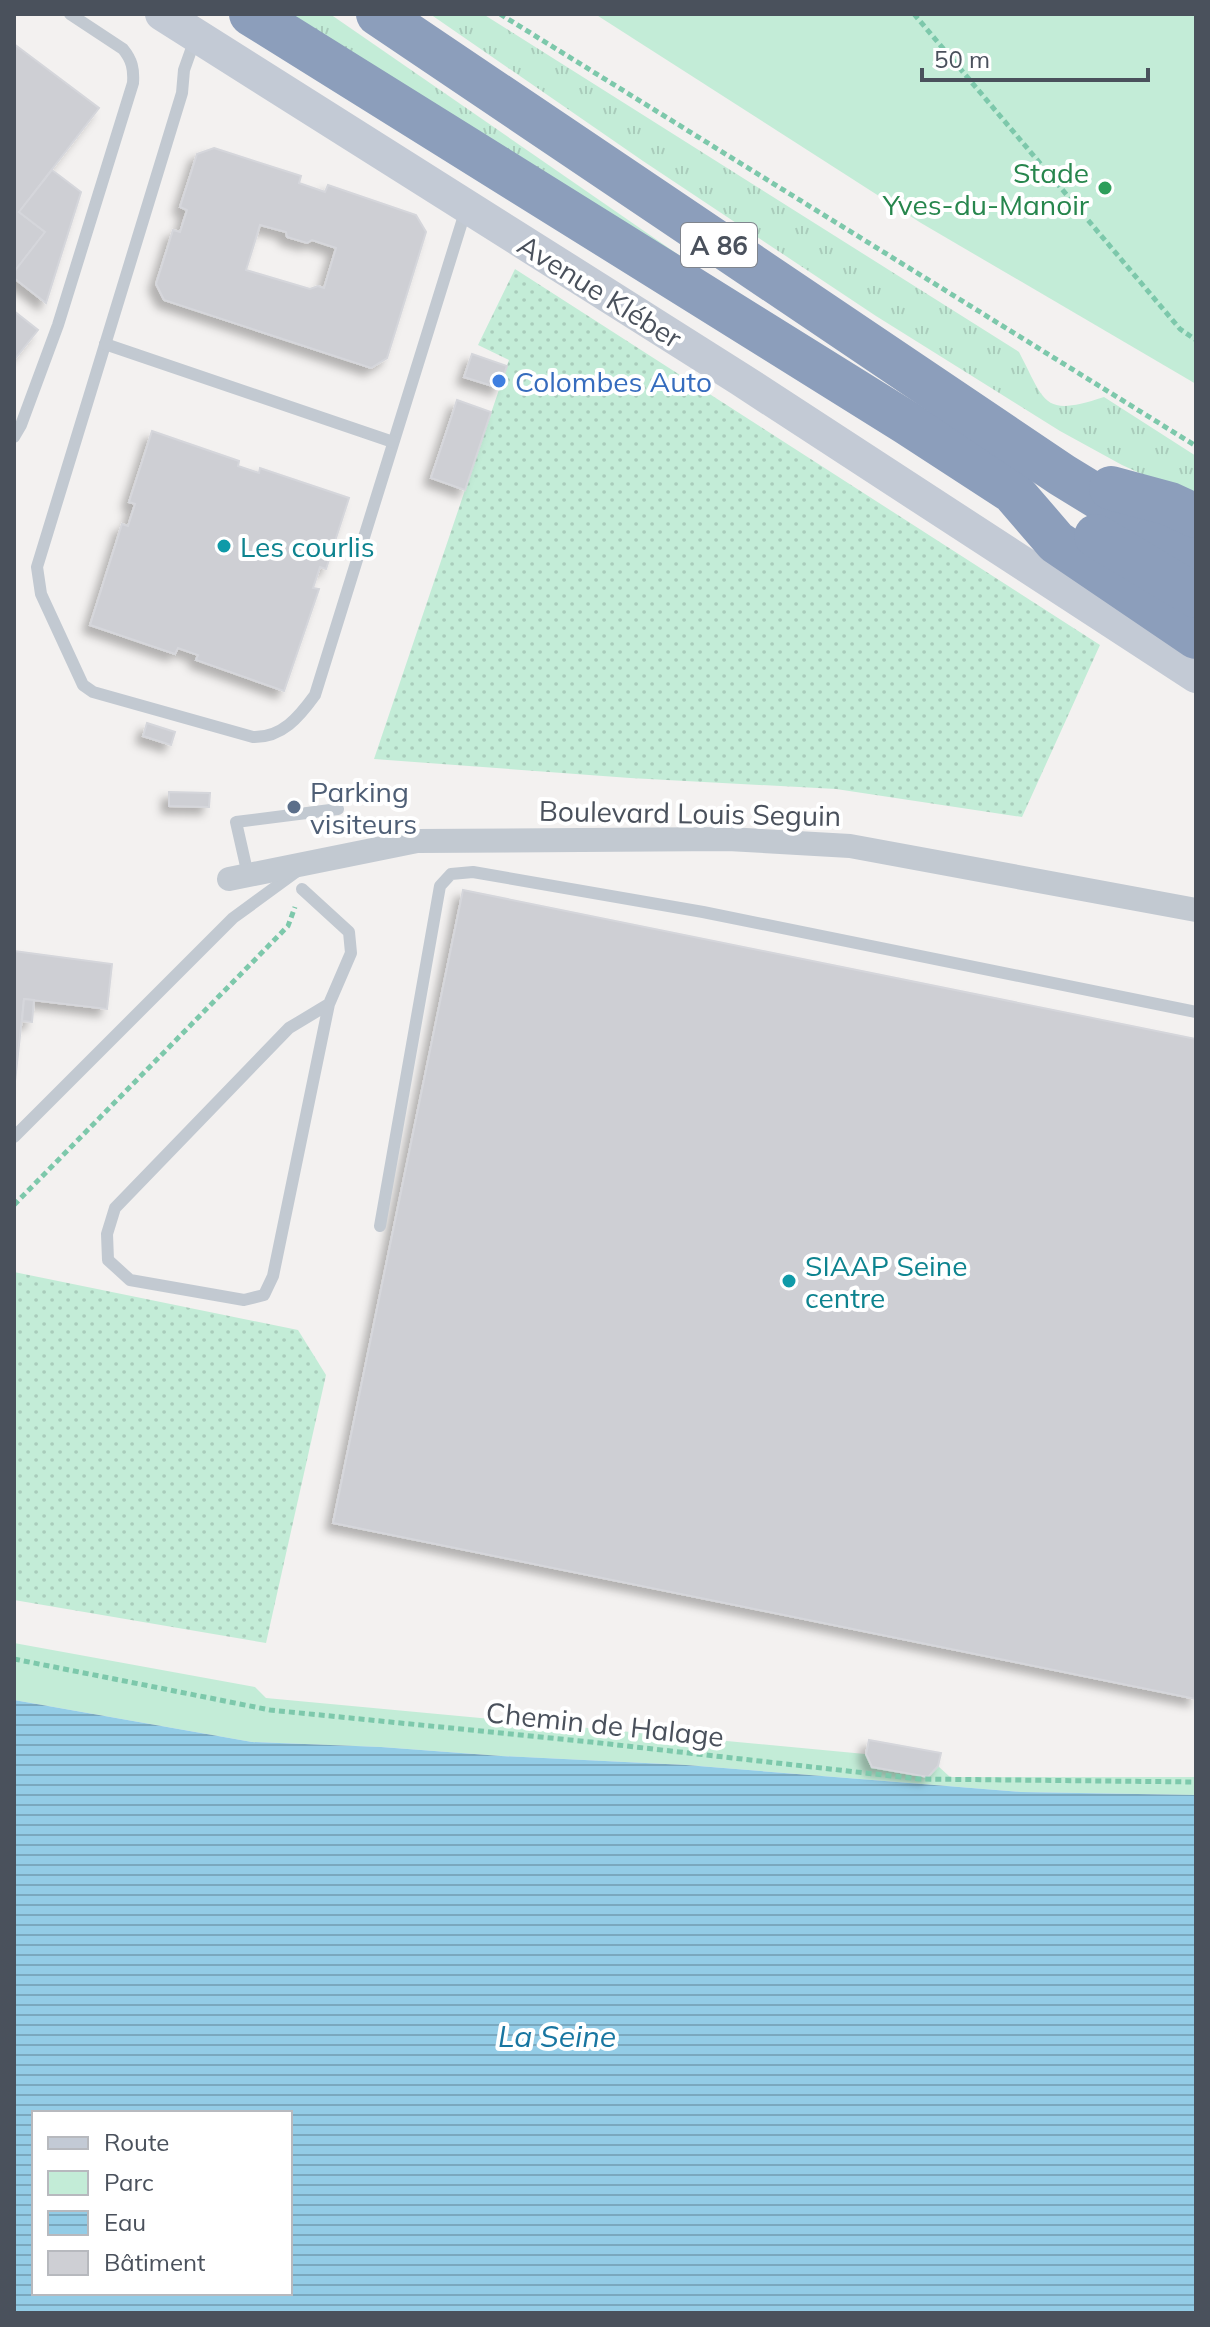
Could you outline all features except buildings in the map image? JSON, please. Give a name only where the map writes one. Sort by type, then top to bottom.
[{"type":"highway","name":"A 86","points":[[251,14],[1013,492],[1035,499],[1196,596]]},
{"type":"highway","name":"A 86","points":[[378,14],[1062,475],[1196,557]]},
{"type":"highway","points":[[1062,475],[1170,504],[1196,516]]},
{"type":"highway","points":[[1013,492],[1056,542],[1196,637]]},
{"type":"street","name":"Avenue Kléber","points":[[162,14],[740,379],[1196,676]]},
{"type":"street","name":"Boulevard Louis Seguin","points":[[239,877],[417,841],[581,838],[744,840],[850,846],[1196,910]]},
{"type":"lane","points":[[14,437],[58,325],[133,83],[134,70],[123,49],[70,14]]},
{"type":"lane","points":[[197,36],[184,70],[182,93],[37,567],[41,594],[83,685],[93,692],[253,737],[262,738],[287,727],[298,718],[315,695],[467,207]]},
{"type":"lane","points":[[105,344],[393,442]]},
{"type":"lane","points":[[239,877],[236,822],[338,809]]},
{"type":"lane","points":[[14,1137],[233,918],[312,861]]},
{"type":"lane","points":[[380,1226],[440,886],[451,874],[473,872],[703,912],[1196,1012]]},
{"type":"lane","points":[[302,889],[349,932],[351,953],[329,1004],[273,1276],[264,1295],[244,1300],[130,1280],[108,1260],[107,1234],[115,1208],[289,1028],[329,1004]]},
{"type":"path","points":[[500,14],[1196,446]]},
{"type":"path","points":[[914,14],[1180,329],[1196,340]]},
{"type":"path","points":[[14,1205],[288,926],[302,889]]},
{"type":"path","name":"Chemin de Halage","points":[[14,1659],[270,1710],[919,1779],[1196,1782]]},
{"type":"green space","points":[[290,14],[330,14],[728,289]]},
{"type":"green space","points":[[430,14],[483,14],[1019,352],[1035,384],[1049,402],[1069,406],[1104,397],[1196,456],[1196,499],[1122,465],[1060,431],[876,316]]},
{"type":"green space","points":[[595,14],[1196,14],[1196,384],[921,223]]},
{"type":"green space","points":[[515,269],[1100,645],[1022,817],[836,789],[374,759],[509,360],[478,345]]},
{"type":"green space","points":[[14,1272],[298,1330],[326,1375],[266,1643],[14,1600]]},
{"type":"green space","points":[[14,1643],[255,1687],[266,1698],[865,1754],[872,1767],[928,1777],[938,1766],[950,1777],[1196,1777],[1196,1795],[1021,1792],[686,1765],[252,1742],[14,1700]]},
{"type":"water","name":"La Seine","points":[[14,1700],[252,1742],[686,1765],[1021,1792],[1196,1795],[1196,2313],[14,2313]]},
{"type":"place","name":"Stade Yves-du-Manoir","points":[[1105,188]]},
{"type":"place","name":"Colombes Auto","points":[[499,381]]},
{"type":"place","name":"Les courlis","points":[[224,546]]},
{"type":"place","name":"Parking visiteurs","points":[[294,807]]},
{"type":"place","name":"SIAAP Seine centre","points":[[789,1281]]}]
